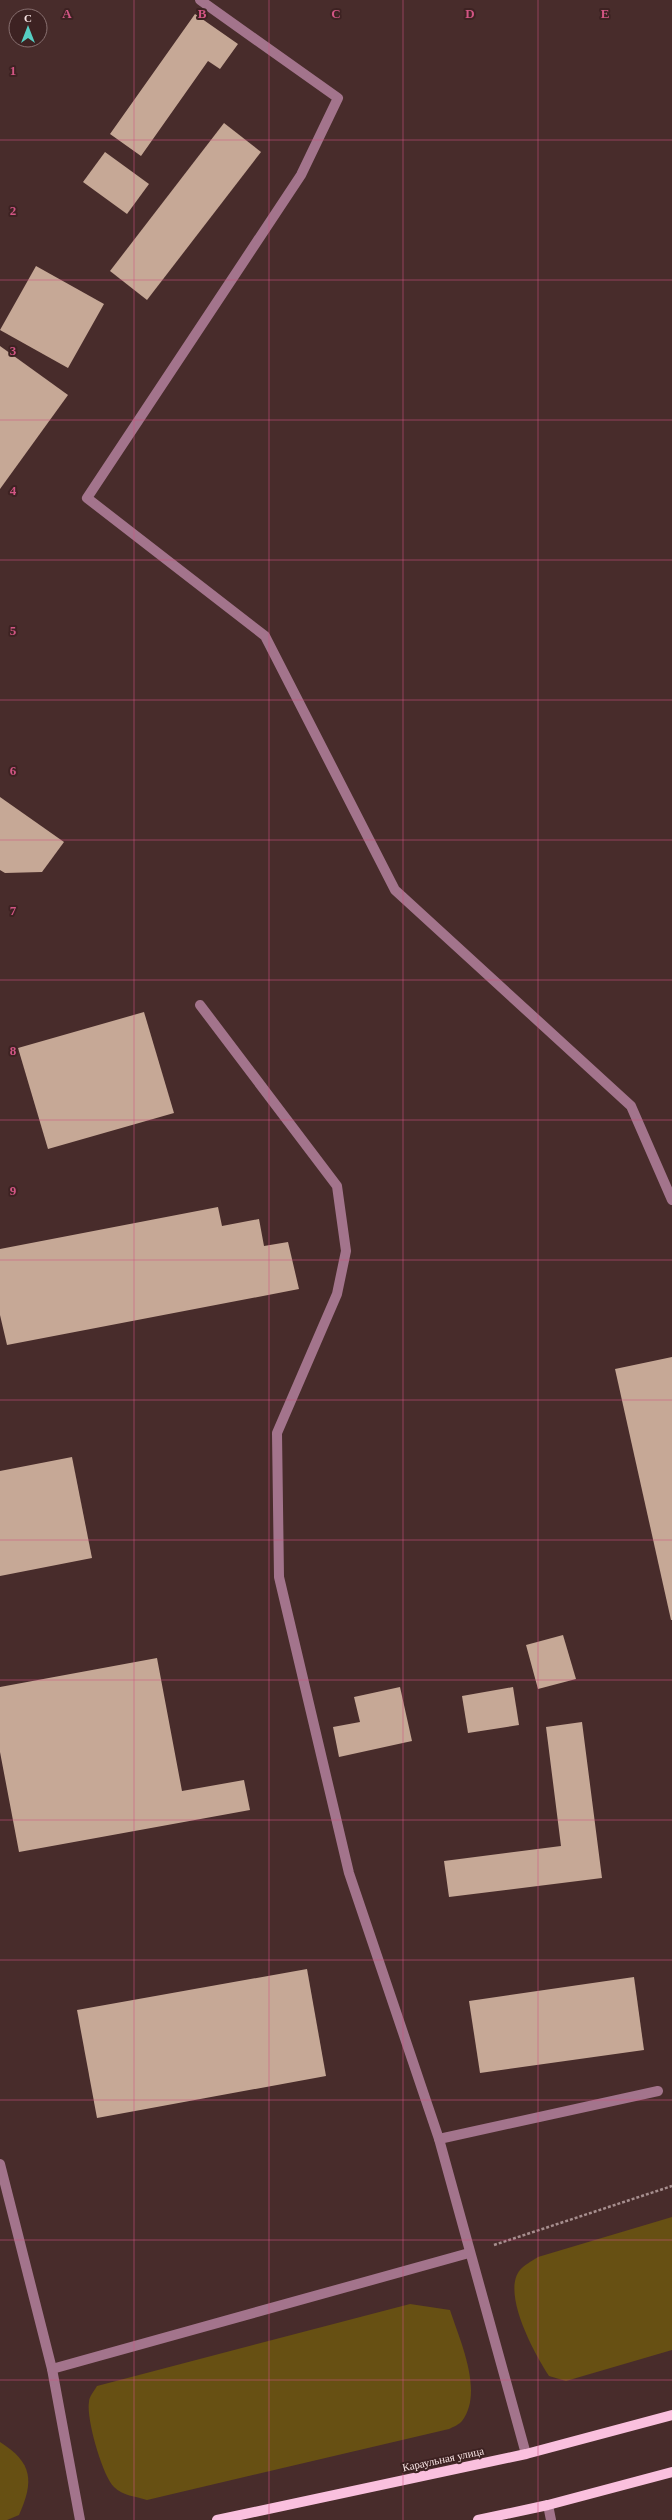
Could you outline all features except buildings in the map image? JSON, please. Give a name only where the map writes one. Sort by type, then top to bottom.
[{"type":"main road","name":"Караульная улица","points":[[217,2520],[526,2454],[672,2415]]},
{"type":"main road","points":[[478,2520],[548,2505],[672,2472]]},
{"type":"lane","points":[[200,0],[338,98],[302,176],[87,498],[265,636],[395,890],[631,1106],[672,1200]]},
{"type":"lane","points":[[200,1005],[337,1186],[346,1251],[336,1294],[277,1433],[279,1577],[348,1873],[439,2139],[469,2253],[526,2454]]},
{"type":"lane","points":[[439,2139],[658,2091]]},
{"type":"lane","points":[[0,2164],[52,2369],[80,2520]]},
{"type":"lane","points":[[52,2369],[469,2253]]},
{"type":"lane","points":[[548,2505],[551,2520]]},
{"type":"path","points":[[469,2253],[672,2186]]},
{"type":"shaded area","points":[[672,2217],[672,2350],[566,2381],[549,2376],[536,2354],[522,2324],[517,2308],[515,2280],[520,2270],[538,2257]]},
{"type":"shaded area","points":[[410,2304],[450,2310],[464,2351],[471,2381],[471,2396],[468,2409],[462,2421],[458,2424],[449,2429],[147,2500],[121,2492],[109,2481],[100,2459],[92,2433],[90,2420],[89,2400],[97,2386]]},
{"type":"shaded area","points":[[0,2442],[19,2457],[28,2474],[27,2492],[19,2515],[7,2520],[0,2520]]}]
